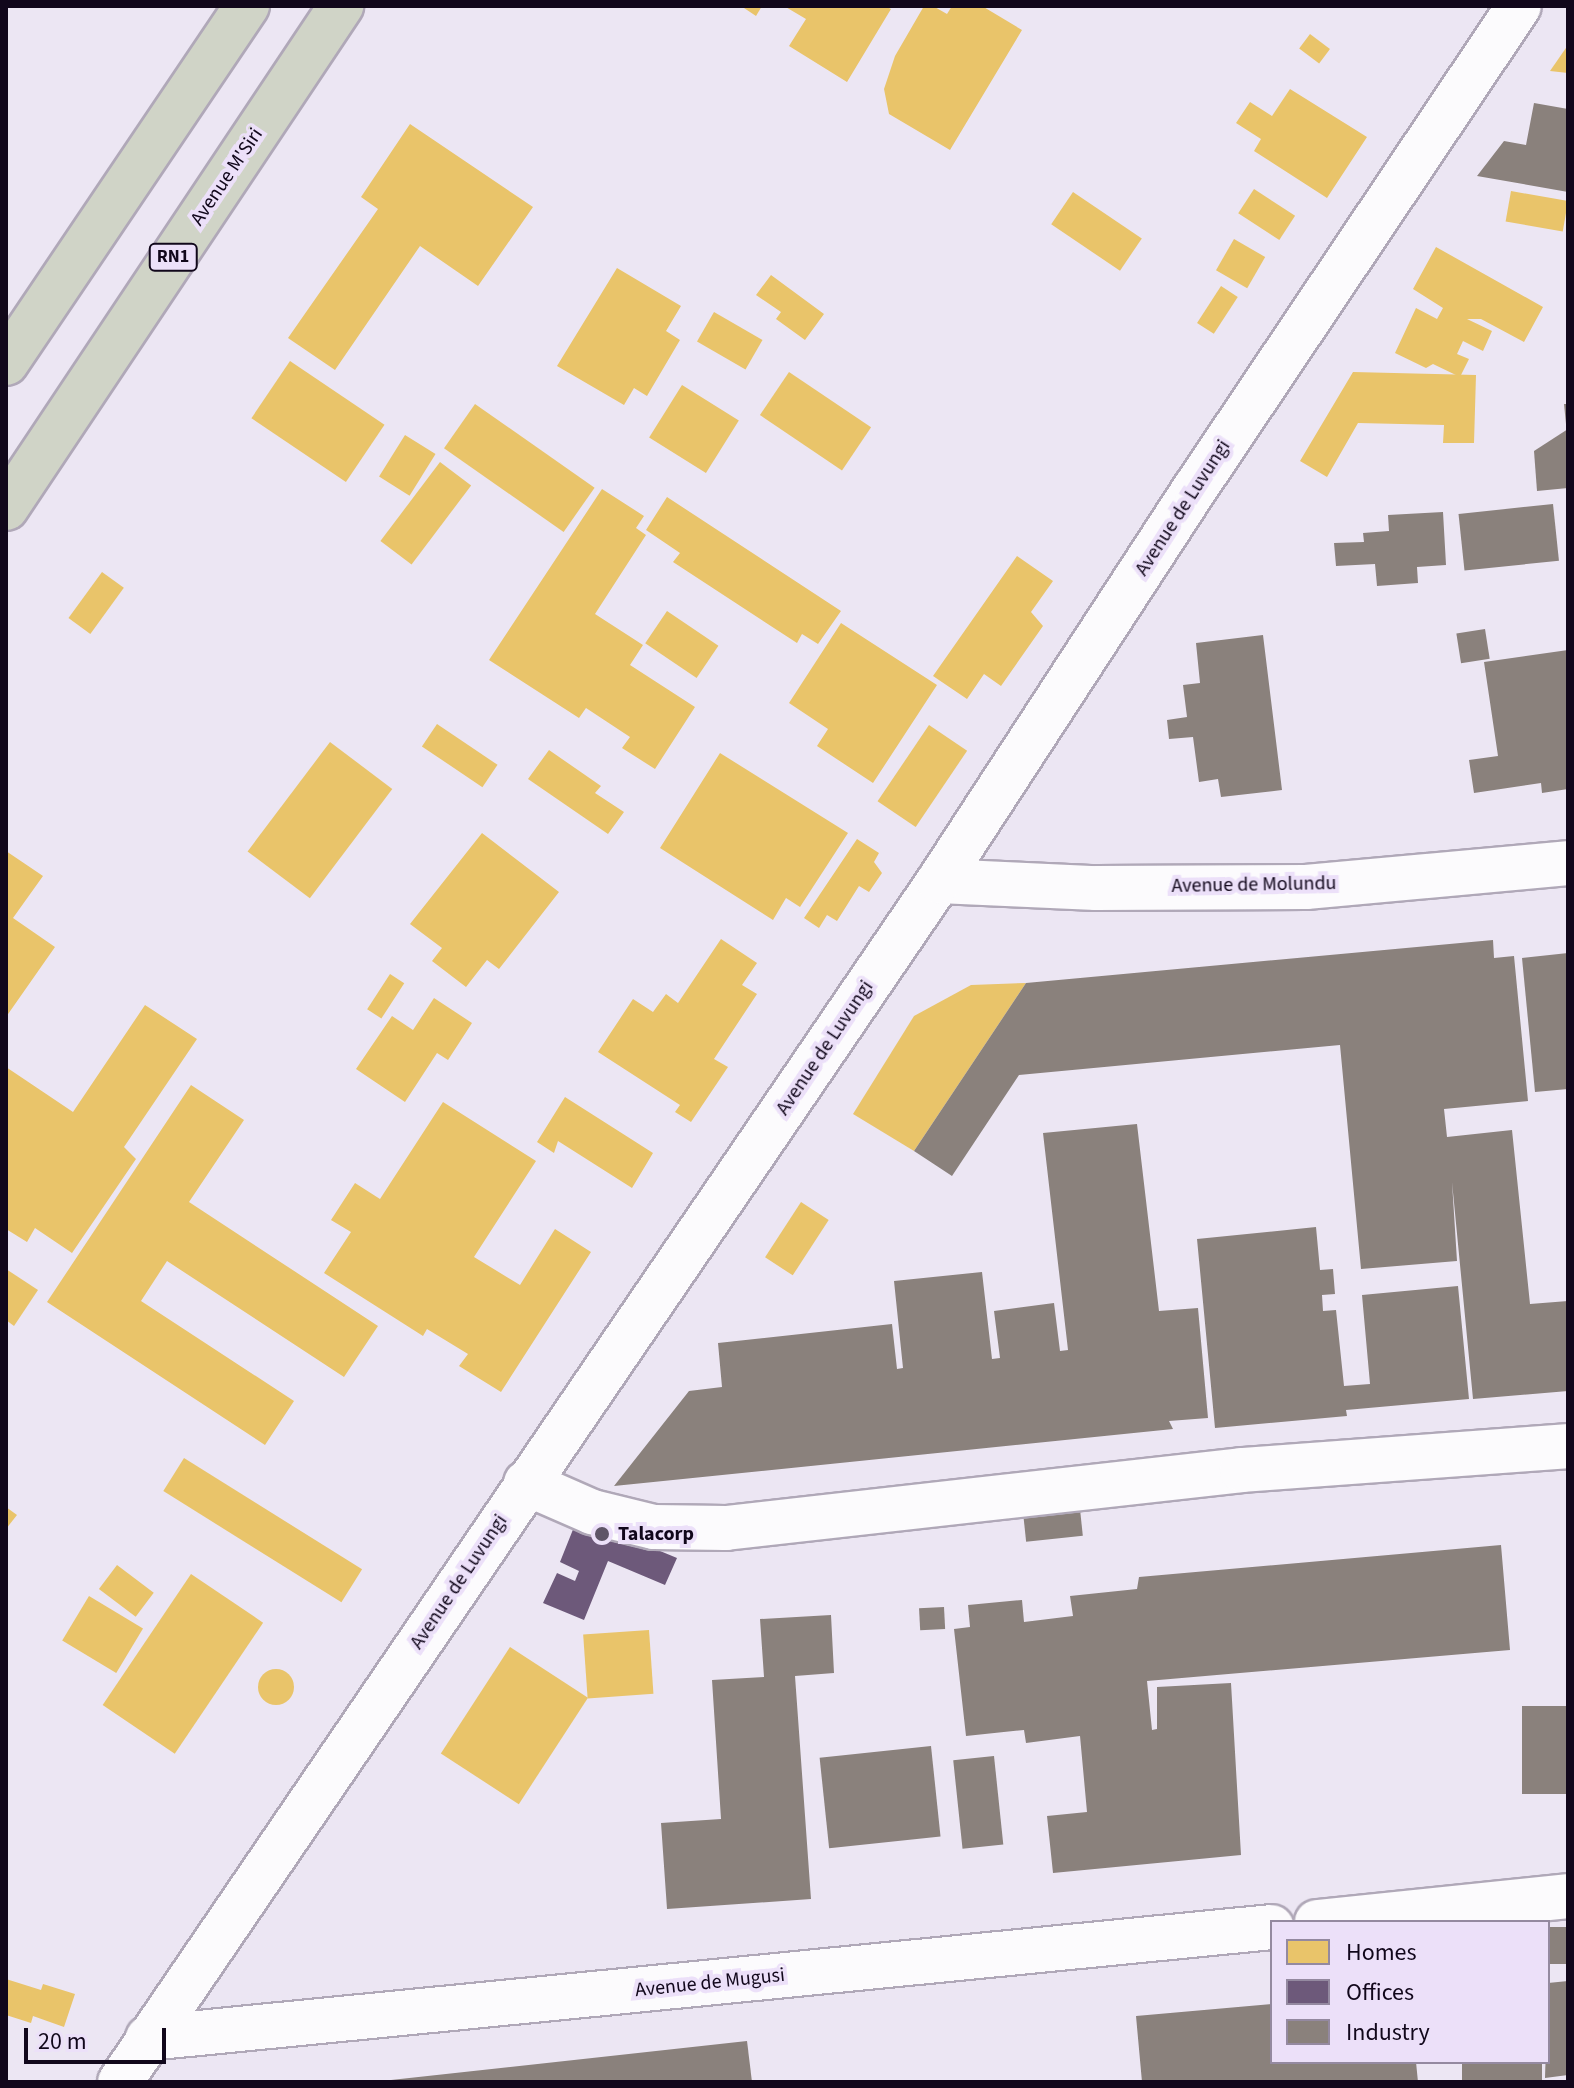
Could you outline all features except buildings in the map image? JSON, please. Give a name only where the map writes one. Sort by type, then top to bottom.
[{"type":"highway","points":[[6,363],[247,6]]},
{"type":"highway","name":"Avenue M'Siri","points":[[6,508],[341,6]]},
{"type":"street","name":"Avenue de Luvungi","points":[[120,2082],[939,881],[1196,487],[1519,6]]},
{"type":"street","name":"Avenue de Molundu","points":[[939,881],[1096,888],[1306,887],[1568,863]]},
{"type":"street","points":[[526,1483],[592,1512],[654,1527],[726,1528],[1242,1470],[1568,1446]]},
{"type":"street","points":[[1336,1920],[1568,1896]]},
{"type":"street","name":"Avenue de Mugusi","points":[[148,2038],[1270,1927]]},
{"type":"place","name":"Talacorp","points":[[602,1534]]}]
